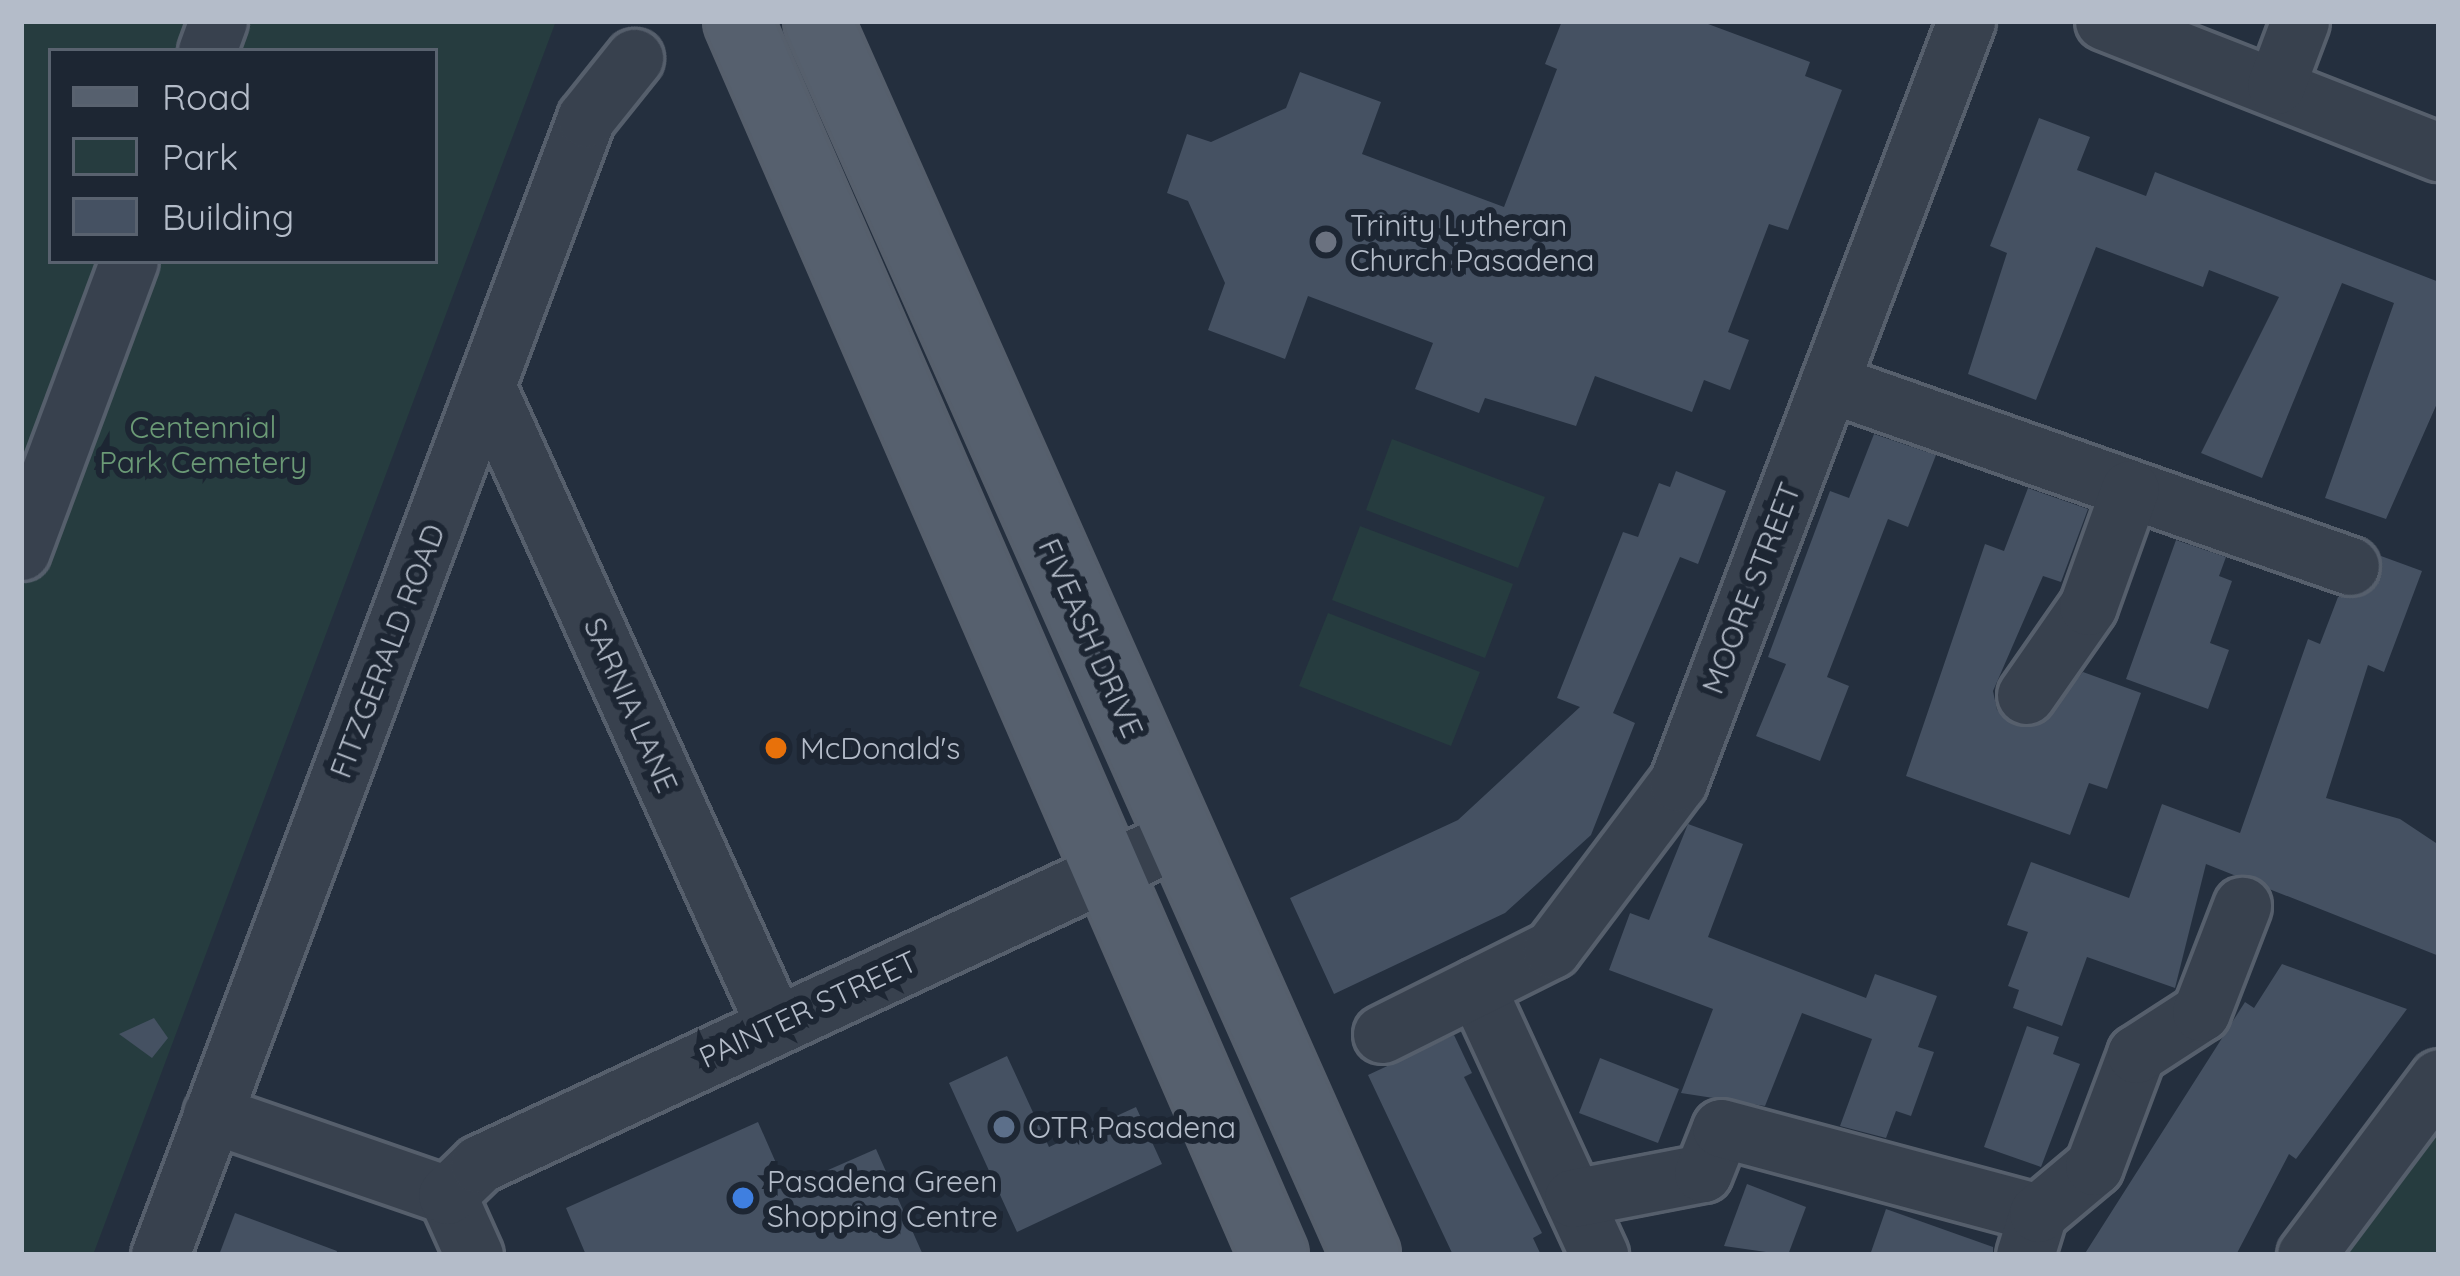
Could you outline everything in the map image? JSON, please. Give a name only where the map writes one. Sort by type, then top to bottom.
[{"type":"main road","points":[[738,21],[1274,1255]]},
{"type":"main road","name":"FIVEASH DRIVE","points":[[818,21],[1366,1255]]},
{"type":"street","name":"MOORE STREET","points":[[1382,1034],[1552,949],[1678,782],[1966,21]]},
{"type":"street","points":[[2104,21],[2436,146]]},
{"type":"street","points":[[2276,85],[2300,21]]},
{"type":"street","name":"FITZGERALD ROAD","points":[[160,1255],[586,118],[634,58]]},
{"type":"street","points":[[21,551],[128,264]]},
{"type":"street","points":[[1829,383],[2350,566]]},
{"type":"street","name":"SARNIA LANE","points":[[486,386],[775,1025]]},
{"type":"street","points":[[2026,695],[2088,606],[2130,489]]},
{"type":"street","name":"PAINTER STREET","points":[[447,1195],[479,1164],[1178,838]]},
{"type":"street","points":[[1573,1198],[1703,1173],[1721,1128],[2031,1234],[2093,1166],[2136,1054],[2201,1012],[2242,906]]},
{"type":"street","points":[[1476,987],[1599,1255]]},
{"type":"street","points":[[2306,1255],[2439,1078]]},
{"type":"street","points":[[212,1114],[447,1195],[474,1255]]},
{"type":"green space","name":"Centennial Park Cemetery","points":[[21,21],[556,21],[93,1255],[21,1255]]},
{"type":"green space","points":[[1392,439],[1545,497],[1518,568],[1366,510]]},
{"type":"green space","points":[[1360,526],[1513,584],[1485,658],[1332,600]]},
{"type":"green space","points":[[1328,613],[1480,672],[1451,746],[1299,686]]},
{"type":"green space","points":[[2439,1112],[2439,1255],[2330,1255]]},
{"type":"building","points":[[1562,21],[1700,21],[1810,62],[1805,76],[1842,90],[1788,230],[1769,224],[1728,332],[1749,340],[1730,390],[1704,380],[1692,412],[1595,376],[1576,426],[1485,398],[1479,413],[1415,389],[1433,343],[1308,296],[1285,359],[1208,330],[1225,283],[1188,201],[1167,193],[1187,134],[1211,142],[1286,108],[1300,72],[1381,102],[1362,154],[1504,207],[1557,69],[1545,64]]},
{"type":"building","points":[[2039,118],[2090,137],[2077,170],[2146,196],[2155,172],[2439,282],[2439,399],[2386,519],[2325,498],[2394,303],[2342,283],[2262,478],[2201,453],[2279,297],[2209,270],[2203,287],[2096,247],[2036,400],[1968,374],[2007,253],[1990,246]]},
{"type":"building","points":[[1874,434],[1936,455],[1908,527],[1888,519],[1827,677],[1849,686],[1820,761],[1756,736],[1786,664],[1768,657],[1830,491],[1849,498]]},
{"type":"building","points":[[1676,471],[1726,491],[1698,564],[1680,557],[1613,713],[1635,723],[1591,835],[1505,913],[1334,994],[1290,898],[1458,820],[1580,707],[1557,698],[1623,532],[1638,537],[1659,483],[1670,487]]},
{"type":"building","points":[[2028,488],[2088,509],[2061,582],[2043,576],[1993,691],[1997,710],[2039,725],[2083,672],[2141,693],[2107,789],[2089,783],[2070,835],[1906,776],[1985,544],[2004,551]]},
{"type":"building","points":[[2176,540],[2226,557],[2219,576],[2232,581],[2210,643],[2229,650],[2208,709],[2126,679]]},
{"type":"building","points":[[2381,556],[2422,571],[2384,672],[2368,665],[2326,798],[2400,819],[2439,845],[2439,956],[2206,864],[2175,988],[2087,957],[2062,1026],[2013,1008],[2019,990],[2008,986],[2028,932],[2007,925],[2031,862],[2129,898],[2162,804],[2240,833],[2308,639],[2320,644],[2338,597],[2372,590]]},
{"type":"building","points":[[1688,824],[1743,844],[1708,937],[1866,998],[1875,974],[1937,996],[1918,1047],[1934,1052],[1911,1116],[1896,1111],[1886,1138],[1840,1126],[1872,1039],[1802,1013],[1765,1106],[1681,1093],[1713,1009],[1609,970],[1630,913],[1649,920]]},
{"type":"building","points":[[2282,964],[2407,1009],[2296,1159],[2289,1154],[2236,1255],[2084,1255],[2245,1002],[2254,1008]]},
{"type":"building","points":[[154,1018],[168,1038],[152,1058],[119,1034]]},
{"type":"building","points":[[2027,1026],[2059,1037],[2053,1054],[2080,1064],[2041,1167],[1984,1147]]},
{"type":"building","points":[[1454,1035],[1472,1073],[1464,1077],[1542,1233],[1533,1238],[1541,1255],[1453,1255],[1368,1075]]},
{"type":"building","name":"OTR Pasadena","points":[[1007,1056],[1049,1147],[1136,1107],[1162,1164],[1017,1232],[949,1083]]},
{"type":"building","points":[[1600,1058],[1679,1089],[1658,1143],[1579,1113]]},
{"type":"building","name":"Pasadena Green Shopping Centre","points":[[758,1122],[787,1188],[876,1149],[923,1255],[586,1255],[566,1208]]},
{"type":"building","points":[[1747,1184],[1806,1207],[1788,1255],[1724,1246]]},
{"type":"building","points":[[1886,1209],[1993,1247],[1993,1255],[1870,1255]]},
{"type":"building","points":[[235,1213],[337,1251],[336,1255],[219,1255]]},
{"type":"place","name":"Trinity Lutheran Church Pasadena","points":[[1326,242]]},
{"type":"place","name":"McDonald's","points":[[776,748]]},
{"type":"place","name":"OTR Pasadena","points":[[1004,1127]]},
{"type":"place","name":"Pasadena Green Shopping Centre","points":[[743,1198]]}]
